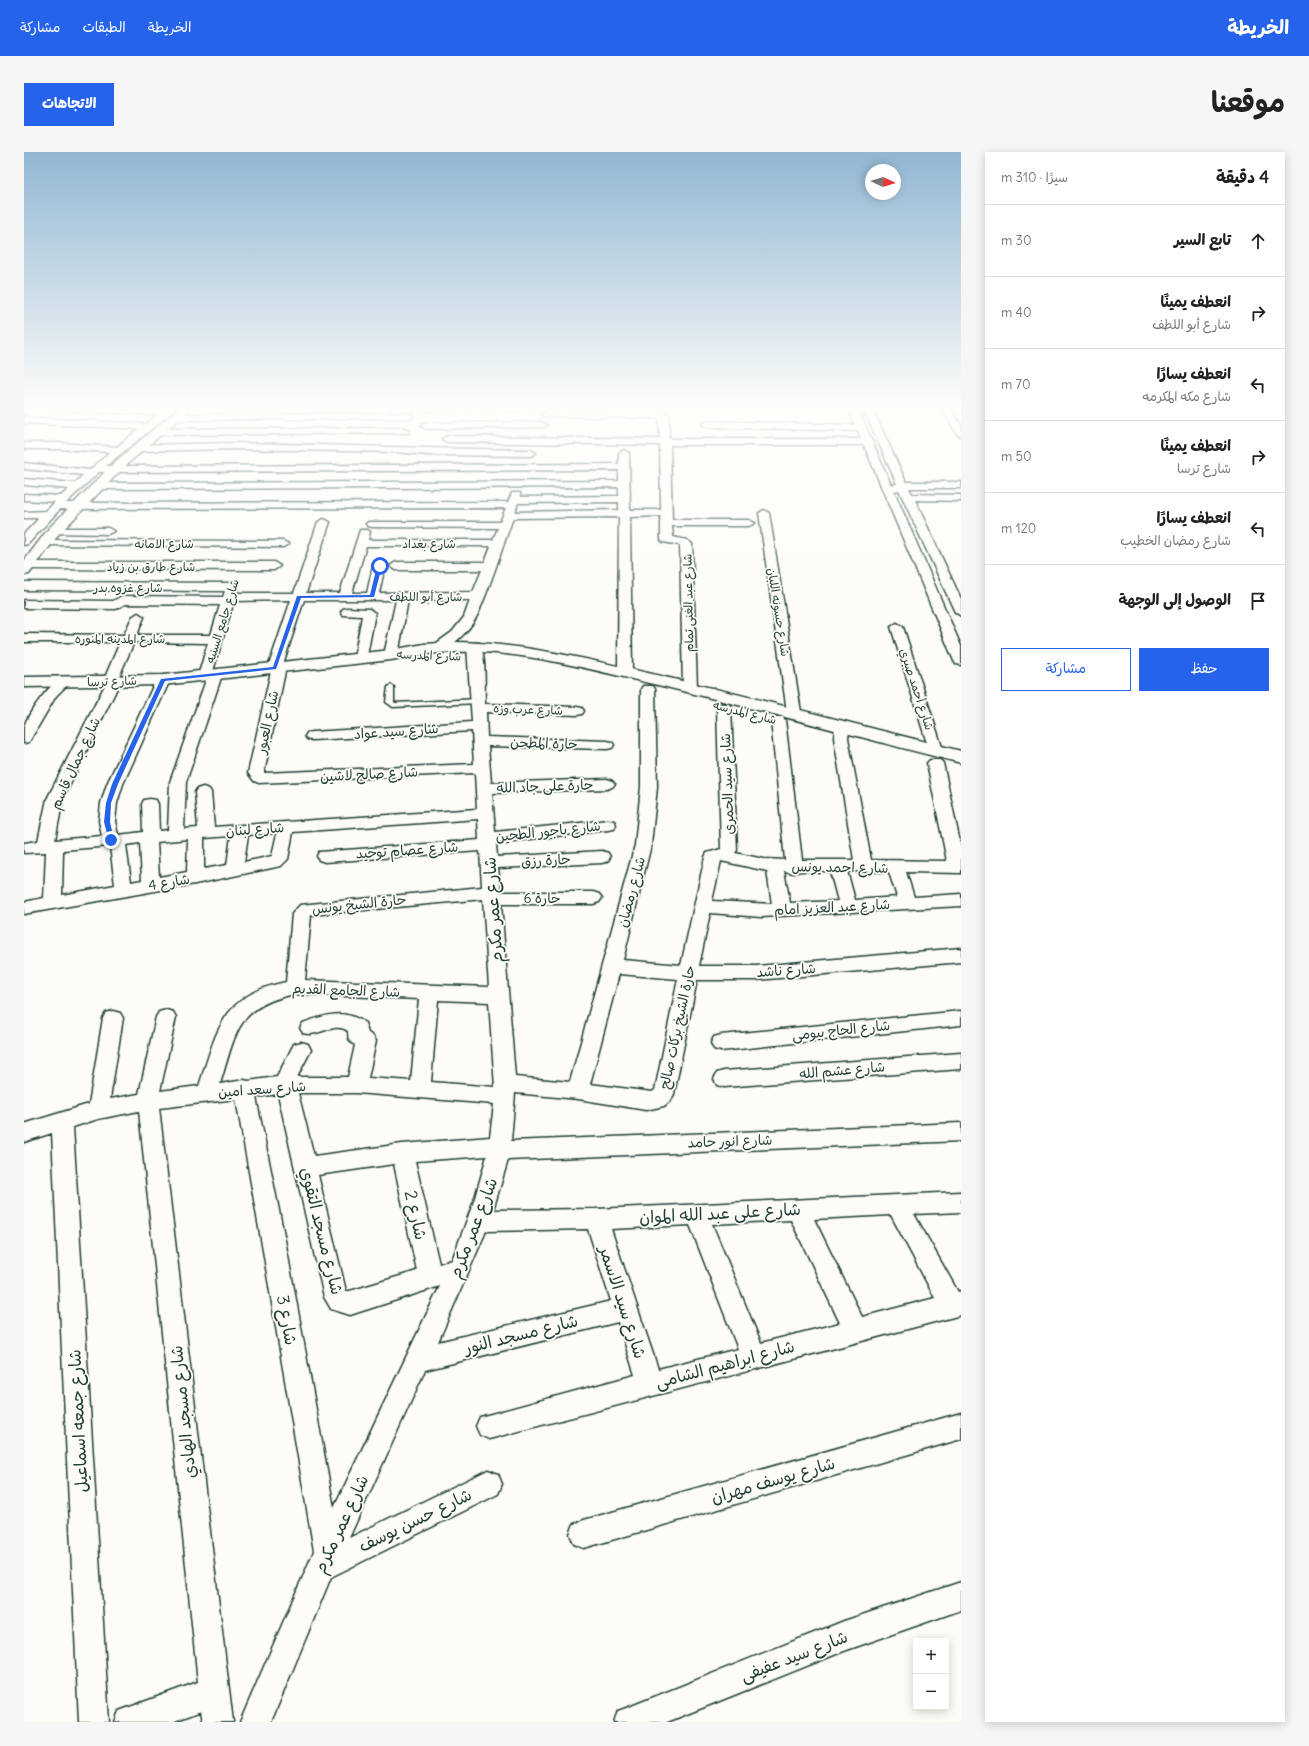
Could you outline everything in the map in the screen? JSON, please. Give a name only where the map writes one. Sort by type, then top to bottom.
[{"type":"main road","points":[[26,569],[56,529],[106,479]]},
{"type":"main road","name":"شارع المدرسه","points":[[391,655],[420,648],[438,647],[540,654],[625,672],[794,712],[842,731]]},
{"type":"main road","name":"شارع المدرسه","points":[[391,655],[478,650],[648,688],[778,720],[842,731],[936,756],[961,769]]},
{"type":"main road","name":"شارع ترسا","points":[[24,682],[62,683],[163,680],[391,655]]},
{"type":"main road","name":"شارع المدرسه","points":[[936,756],[961,757]]},
{"type":"street","points":[[24,542],[28,532],[84,479]]},
{"type":"street","points":[[159,479],[220,486],[624,484]]},
{"type":"street","points":[[438,647],[457,635],[470,617],[522,479]]},
{"type":"street","points":[[624,479],[625,672]]},
{"type":"street","name":"شارع عبد الغنى تمام","points":[[666,479],[667,540],[683,542],[686,544],[690,687]]},
{"type":"street","points":[[883,479],[961,661]]},
{"type":"street","points":[[899,479],[961,612]]},
{"type":"street","points":[[24,482],[76,486]]},
{"type":"street","points":[[349,506],[357,485]]},
{"type":"street","points":[[887,490],[902,486],[961,485]]},
{"type":"street","points":[[209,506],[220,486]]},
{"type":"street","points":[[24,497],[57,506]]},
{"type":"street","points":[[907,497],[961,498]]},
{"type":"street","points":[[345,597],[366,533],[510,511],[624,499]]},
{"type":"street","points":[[24,514],[57,506],[349,506],[624,514],[749,523]]},
{"type":"street","points":[[24,521],[57,506]]},
{"type":"street","name":"شارع حسونه اللبان","points":[[764,513],[794,712]]},
{"type":"street","name":"شارع العبور","points":[[257,776],[256,773],[277,668],[324,522]]},
{"type":"street","points":[[28,532],[56,529],[118,531]]},
{"type":"street","name":"شارع بغداد","points":[[366,533],[498,543]]},
{"type":"street","name":"شارع الامانه","points":[[24,548],[42,546],[283,544]]},
{"type":"street","name":"شارع جامع السنيه","points":[[210,675],[216,639],[239,566]]},
{"type":"street","name":"شارع طارق بن زياد","points":[[26,569],[274,566]]},
{"type":"street","points":[[372,596],[380,566]]},
{"type":"street","points":[[396,566],[489,566]]},
{"type":"street","name":"شارع غزوه بدر","points":[[24,586],[230,595]]},
{"type":"street","name":"شارع أبو اللطف","points":[[24,604],[116,605],[122,600],[230,595],[299,597],[478,596]]},
{"type":"street","points":[[391,655],[403,596]]},
{"type":"street","points":[[347,612],[369,613],[361,658]]},
{"type":"street","name":"شارع جمال قاسم","points":[[53,903],[49,822],[55,799],[111,682],[138,617]]},
{"type":"street","points":[[470,617],[471,634],[478,650]]},
{"type":"street","name":"شارع أحمد صبري","points":[[897,627],[936,756],[959,867]]},
{"type":"street","name":"شارع المدينه المنوره","points":[[24,638],[216,639]]},
{"type":"street","name":"شارع عمر مكرم","points":[[254,1722],[325,1559],[460,1268],[480,1221],[492,1182],[499,1149],[505,1120],[505,1090],[483,778],[478,650]]},
{"type":"street","points":[[176,835],[178,782],[210,675]]},
{"type":"street","points":[[124,890],[114,840],[107,822],[109,803],[115,784],[163,680]]},
{"type":"street","points":[[24,740],[50,694],[62,683]]},
{"type":"street","name":"شارع رمضان","points":[[578,1091],[637,873],[647,817],[649,787],[648,688]]},
{"type":"street","name":"شارع سيد الحمرى","points":[[720,855],[726,854],[729,850],[724,707]]},
{"type":"street","name":"شارع عرب وزه","points":[[480,719],[577,711]]},
{"type":"street","name":"شارع سيد عواد","points":[[312,736],[480,719]]},
{"type":"street","name":"حارة المطحن","points":[[480,719],[607,745]]},
{"type":"street","points":[[778,720],[794,867]]},
{"type":"street","points":[[842,731],[864,867]]},
{"type":"street","name":"شارع صالح لاشين","points":[[257,776],[261,778],[330,776],[483,778]]},
{"type":"street","name":"حارة على جاد الله","points":[[483,778],[607,784]]},
{"type":"street","points":[[195,878],[201,833],[203,792]]},
{"type":"street","points":[[150,804],[151,885]]},
{"type":"street","name":"شارع لبنان","points":[[24,848],[240,830],[486,813]]},
{"type":"street","name":"شارع باجور الطحين","points":[[488,848],[608,825]]},
{"type":"street","name":"شارع 4","points":[[24,908],[195,878],[278,861],[281,856],[286,827]]},
{"type":"street","points":[[235,870],[240,830]]},
{"type":"street","name":"شارع عصام توحيد","points":[[325,856],[488,848]]},
{"type":"street","name":"حارة رزق","points":[[488,848],[602,857]]},
{"type":"street","name":"شارع احمد يونس","points":[[720,855],[743,859],[758,865],[794,867],[959,867]]},
{"type":"street","name":"حارة الشيخ بركات صالح","points":[[505,1090],[578,1091],[646,1101],[657,1100],[664,1094],[711,863],[713,857],[720,855]]},
{"type":"street","points":[[775,866],[782,910]]},
{"type":"street","points":[[837,867],[848,906]]},
{"type":"street","points":[[896,867],[907,903]]},
{"type":"street","name":"حارة 6","points":[[492,895],[593,898]]},
{"type":"street","name":"حارة الشيخ يونس","points":[[295,987],[301,914],[306,909],[492,895]]},
{"type":"street","name":"شارع عبد العزيز امام","points":[[702,906],[761,911],[961,900]]},
{"type":"street","name":"شارع ناشد","points":[[611,966],[689,973],[756,973],[961,956]]},
{"type":"street","name":"شارع الجامع القديم","points":[[207,1093],[230,1024],[240,1009],[256,997],[275,989],[295,987],[499,995]]},
{"type":"street","points":[[420,1089],[429,993]]},
{"type":"street","name":"شارع مسجد الهادي","points":[[166,1017],[148,1101],[218,1722]]},
{"type":"street","points":[[98,1110],[113,1018]]},
{"type":"street","name":"شارع الحاج بيومى","points":[[721,1043],[961,1018]]},
{"type":"street","points":[[310,1028],[335,1021],[353,1023],[358,1028],[358,1037],[366,1041],[356,1085]]},
{"type":"street","points":[[285,1085],[301,1050]]},
{"type":"street","name":"شارع عشم الله","points":[[724,1079],[961,1060]]},
{"type":"street","name":"شارع سعد امين","points":[[24,1133],[98,1110],[148,1101],[244,1088],[285,1085],[356,1085],[420,1089],[505,1090]]},
{"type":"street","name":"شارع مسجد التقوي","points":[[285,1085],[336,1297],[339,1301],[350,1303],[460,1268]]},
{"type":"street","name":"شارع 3","points":[[244,1088],[274,1245],[325,1559]]},
{"type":"street","name":"شارع جمعه اسماعيل","points":[[62,1120],[94,1722]]},
{"type":"street","name":"شارع انور حامد","points":[[305,1167],[402,1153],[961,1132]]},
{"type":"street","name":"شارع 2","points":[[402,1153],[430,1277]]},
{"type":"street","name":"شارع على عبد الله الموان","points":[[480,1221],[596,1220],[961,1202]]},
{"type":"street","points":[[897,1205],[957,1304]]},
{"type":"street","points":[[798,1210],[856,1330]]},
{"type":"street","points":[[697,1215],[754,1356]]},
{"type":"street","name":"شارع سيد الاسمر","points":[[596,1220],[650,1384]]},
{"type":"street","name":"شارع ابراهيم الشامى","points":[[489,1426],[957,1304]]},
{"type":"street","name":"شارع مسجد النور","points":[[417,1360],[625,1309]]},
{"type":"street","name":"شارع يوسف مهران","points":[[584,1534],[961,1426]]},
{"type":"street","name":"شارع حسن يوسف","points":[[325,1559],[488,1484]]},
{"type":"street","name":"شارع سيد عفيفى","points":[[629,1722],[661,1716],[844,1636],[961,1596]]},
{"type":"street","points":[[130,1722],[214,1691]]},
{"type":"lane","points":[[391,686],[390,702],[393,705],[480,719]]},
{"type":"route","points":[[111,840],[107,822],[109,803],[115,784],[163,680],[275,668],[299,597],[372,596],[380,566]]}]
